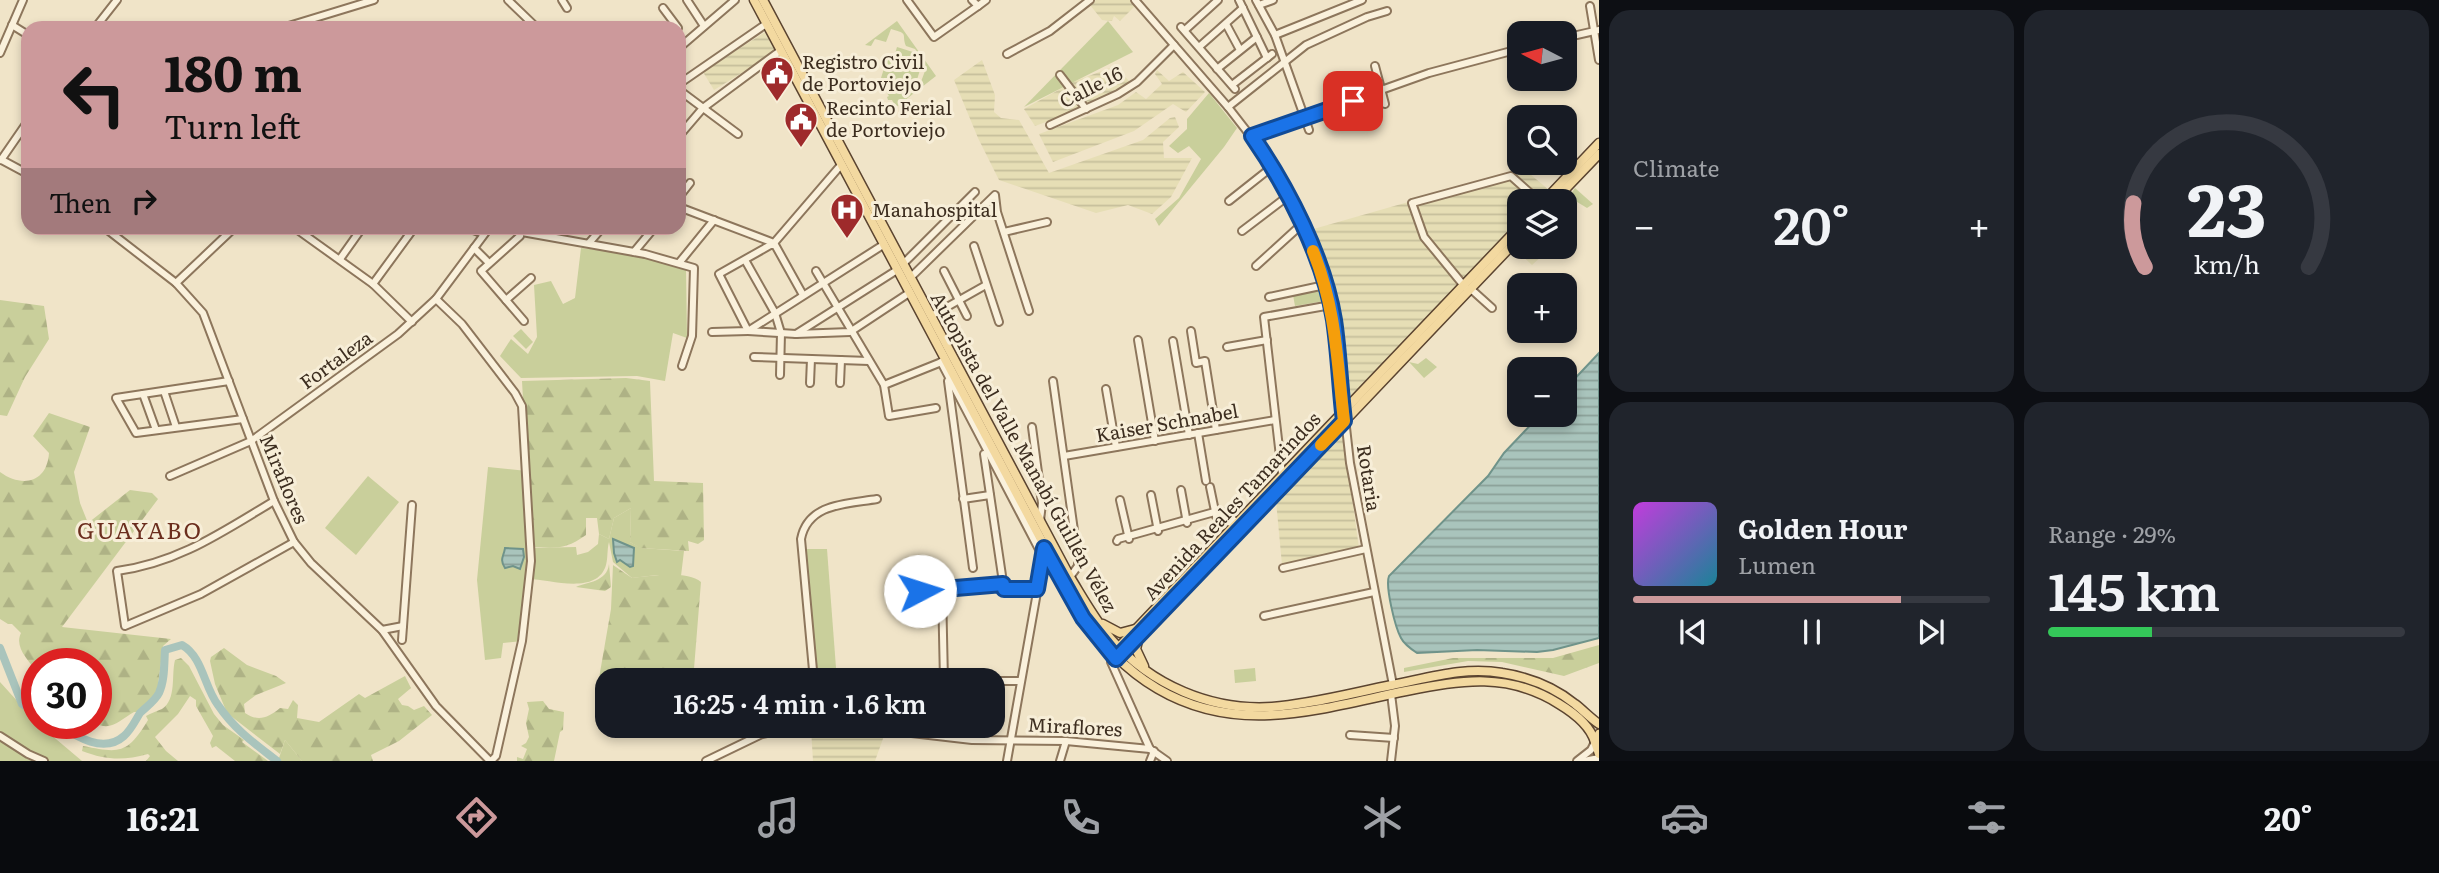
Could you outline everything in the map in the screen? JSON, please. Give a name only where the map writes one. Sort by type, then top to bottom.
[{"type":"main road","name":"Autopista del Valle Manabí Guillén Vélez","points":[[754,0],[883,245],[892,252]]},
{"type":"main road","name":"Autopista del Valle Manabí Guillén Vélez","points":[[763,0],[900,267],[909,293],[995,461],[1076,607],[1114,657],[1147,683],[1172,697],[1225,713],[1255,716],[1288,714],[1464,671],[1500,673],[1525,678],[1568,699],[1599,724]]},
{"type":"main road","points":[[1561,189],[1599,143]]},
{"type":"main road","points":[[1562,189],[1599,154]]},
{"type":"main road","name":"Avenida Reales Tamarindos","points":[[1468,288],[1507,241]]},
{"type":"main road","name":"Avenida Reales Tamarindos","points":[[1114,657],[1282,474],[1507,250]]},
{"type":"main road","name":"Autopista del Valle Manabí Guillén Vélez","points":[[900,267],[910,278],[1091,612],[1121,650],[1150,674],[1199,698],[1220,704],[1248,707],[1302,704],[1463,680],[1489,680],[1511,684],[1538,693],[1568,710],[1597,738],[1599,756]]},
{"type":"main road","name":"Avenida Reales Tamarindos","points":[[1139,631],[1344,421],[1435,320]]},
{"type":"main road","points":[[1091,612],[1113,631],[1139,631],[1137,654],[1150,674]]},
{"type":"street","points":[[0,53],[23,0]]},
{"type":"street","points":[[100,21],[117,0]]},
{"type":"street","points":[[305,21],[374,0]]},
{"type":"street","points":[[508,0],[530,21]]},
{"type":"street","points":[[562,0],[567,8]]},
{"type":"street","points":[[687,0],[704,26]]},
{"type":"street","points":[[687,41],[735,0]]},
{"type":"street","points":[[907,0],[934,37],[986,0]]},
{"type":"street","points":[[972,0],[978,6]]},
{"type":"street","points":[[1007,54],[1050,31],[1090,0]]},
{"type":"street","name":"Rotaria","points":[[1135,0],[1252,136],[1288,196],[1325,285],[1331,305],[1344,421],[1392,689],[1394,738],[1391,761]]},
{"type":"street","points":[[1218,0],[1183,28],[1233,87],[1270,56],[1257,37],[1240,0]]},
{"type":"street","points":[[1273,0],[1258,3],[1275,35],[1309,130]]},
{"type":"street","points":[[1275,35],[1362,0],[1367,17]]},
{"type":"street","points":[[1590,6],[1597,31],[1599,61]]},
{"type":"street","points":[[663,8],[672,21]]},
{"type":"street","points":[[1199,47],[1243,8]]},
{"type":"street","points":[[1228,107],[1309,43],[1387,11]]},
{"type":"street","points":[[686,79],[766,23]]},
{"type":"street","points":[[1226,24],[1240,50]]},
{"type":"street","points":[[12,25],[21,31]]},
{"type":"street","points":[[1577,35],[1597,31]]},
{"type":"street","points":[[1217,69],[1257,37]]},
{"type":"street","name":"Calle 16","points":[[1050,125],[1137,82],[1174,46]]},
{"type":"street","points":[[686,128],[703,108],[780,51]]},
{"type":"street","points":[[1252,136],[1435,71],[1507,52]]},
{"type":"street","points":[[1196,69],[1209,58]]},
{"type":"street","points":[[1375,66],[1385,104]]},
{"type":"street","points":[[1060,75],[1086,109]]},
{"type":"street","points":[[1340,77],[1348,103]]},
{"type":"street","points":[[686,95],[738,134]]},
{"type":"street","points":[[21,131],[1,159],[21,170]]},
{"type":"street","points":[[747,331],[719,275],[774,243],[841,165]]},
{"type":"street","points":[[1228,201],[1272,167]]},
{"type":"street","points":[[1492,308],[1468,288],[1424,237],[1412,203],[1511,176],[1527,189]]},
{"type":"street","points":[[686,188],[690,183]]},
{"type":"street","points":[[796,334],[900,267],[975,192]]},
{"type":"street","points":[[910,278],[995,195],[997,212],[1029,311]]},
{"type":"street","points":[[1242,231],[1288,196]]},
{"type":"street","points":[[686,210],[774,243],[803,295]]},
{"type":"street","points":[[679,263],[714,220]]},
{"type":"street","points":[[1004,232],[1047,222]]},
{"type":"street","points":[[1256,266],[1301,225]]},
{"type":"street","name":"Miraflores","points":[[114,235],[176,283],[203,313],[274,501],[294,542],[311,563],[382,630],[425,693],[490,761]]},
{"type":"street","points":[[176,283],[227,235]]},
{"type":"street","points":[[307,235],[373,284],[412,322]]},
{"type":"street","points":[[340,259],[357,235]]},
{"type":"street","points":[[373,284],[409,235]]},
{"type":"street","name":"Fortaleza","points":[[170,476],[251,441],[412,322],[436,299],[483,235]]},
{"type":"street","points":[[538,235],[634,252],[694,268],[692,336],[682,366]]},
{"type":"street","points":[[589,243],[596,235]]},
{"type":"street","points":[[634,252],[648,235]]},
{"type":"street","points":[[520,236],[481,271],[524,321]]},
{"type":"street","points":[[747,331],[883,245]]},
{"type":"street","points":[[974,246],[999,322]]},
{"type":"street","points":[[474,248],[489,263]]},
{"type":"street","points":[[745,260],[775,313],[781,333],[780,375]]},
{"type":"street","points":[[816,271],[884,385],[889,416],[936,408]]},
{"type":"street","points":[[944,271],[967,316]]},
{"type":"street","points":[[506,300],[531,278]]},
{"type":"street","points":[[931,316],[986,285]]},
{"type":"street","points":[[1269,296],[1325,285]]},
{"type":"street","points":[[712,332],[850,332],[909,293]]},
{"type":"street","points":[[436,299],[462,324],[522,406],[531,547],[523,641],[496,755],[490,761]]},
{"type":"street","points":[[1282,474],[1264,317],[1331,305]]},
{"type":"street","points":[[1191,331],[1196,363],[1205,361],[1216,430]]},
{"type":"street","points":[[1138,340],[1156,441]]},
{"type":"street","points":[[1227,347],[1266,340]]},
{"type":"street","points":[[1173,341],[1189,435]]},
{"type":"street","points":[[754,357],[869,361]]},
{"type":"street","points":[[810,383],[811,359]]},
{"type":"street","points":[[840,383],[841,360]]},
{"type":"street","points":[[884,385],[944,363],[973,568]]},
{"type":"street","points":[[947,375],[995,461],[986,468]]},
{"type":"street","points":[[229,381],[116,398],[136,433],[243,419]]},
{"type":"street","points":[[1052,381],[1078,559],[1078,566],[1070,577]]},
{"type":"street","points":[[1106,389],[1116,447]]},
{"type":"street","points":[[164,391],[176,428]]},
{"type":"street","points":[[143,394],[156,430]]},
{"type":"street","name":"Kaiser Schnabel","points":[[1064,456],[1275,421]]},
{"type":"street","points":[[1032,426],[1042,503],[1040,521]]},
{"type":"street","points":[[1198,433],[1215,514]]},
{"type":"street","points":[[984,454],[1004,589],[1037,589]]},
{"type":"street","points":[[1181,491],[1186,522]]},
{"type":"street","points":[[963,499],[990,495]]},
{"type":"street","points":[[1151,495],[1158,530]]},
{"type":"street","points":[[813,668],[802,532],[810,518],[824,508],[877,499]]},
{"type":"street","points":[[1120,500],[1128,538],[1224,512],[1236,526]]},
{"type":"street","points":[[274,501],[180,555],[152,565],[117,571],[125,626],[201,594],[294,542]]},
{"type":"street","points":[[1032,507],[1042,503]]},
{"type":"street","points":[[402,640],[412,505]]},
{"type":"street","points":[[1283,568],[1366,549]]},
{"type":"street","points":[[1007,761],[1044,552]]},
{"type":"street","points":[[920,591],[1003,584]]},
{"type":"street","points":[[942,589],[944,668]]},
{"type":"street","points":[[1264,616],[1374,592]]},
{"type":"street","points":[[382,630],[403,626]]},
{"type":"street","points":[[1114,657],[1111,662],[1152,750],[1167,761]]},
{"type":"street","points":[[1005,681],[1020,681]]},
{"type":"street","points":[[1350,735],[1394,738]]},
{"type":"street","points":[[0,736],[27,754],[44,761]]},
{"type":"street","points":[[706,761],[754,738]]},
{"type":"street","name":"Miraflores","points":[[955,738],[1066,741],[1152,750]]},
{"type":"street","points":[[1577,761],[1591,750],[1597,738]]},
{"type":"street","points":[[1060,761],[1066,741]]},
{"type":"street","points":[[1150,761],[1152,750]]},
{"type":"street","points":[[1584,761],[1599,756]]},
{"type":"shaded area","points":[[1096,0],[1131,0],[1136,5],[1120,21],[1114,16],[1112,21],[1102,20],[1090,5]]},
{"type":"shaded area","points":[[765,32],[776,52],[714,90],[703,72]]},
{"type":"shaded area","points":[[982,60],[995,95],[994,112],[1001,118],[1019,120],[1049,173],[1143,140],[1170,118],[1175,117],[1179,127],[1163,142],[1164,158],[1192,158],[1171,197],[1152,214],[1128,205],[1096,213],[999,180],[954,80]]},
{"type":"shaded area","points":[[1115,66],[1131,83],[1095,104],[1035,126],[1024,109],[1073,82]]},
{"type":"shaded area","points":[[1157,70],[1169,81],[1183,72],[1205,92],[1186,112],[1173,104],[1134,131],[1053,162],[1039,134],[1118,105],[1136,92],[1146,99],[1162,84],[1155,74]]},
{"type":"shaded area","points":[[1507,174],[1531,175],[1548,189],[1507,189],[1507,234],[1346,405],[1340,333],[1334,303],[1310,230]]},
{"type":"shaded area","points":[[1526,259],[1539,259],[1532,265]]},
{"type":"shaded area","points":[[1340,432],[1343,433],[1359,548],[1282,565],[1276,501]]},
{"type":"shaded area","points":[[812,738],[883,738],[875,761],[813,761]]},
{"type":"green space","points":[[897,21],[936,76],[882,118],[878,109],[884,105],[891,109],[894,104],[892,100],[888,100],[889,96],[878,81],[914,92],[919,87],[925,71],[917,61],[919,54],[915,49],[906,46],[901,32],[891,29],[886,42],[875,39],[871,46],[865,45]]},
{"type":"green space","points":[[1108,21],[1133,52],[1024,107]]},
{"type":"green space","points":[[897,47],[916,53],[913,63],[894,57]]},
{"type":"green space","points":[[887,59],[920,70],[914,89],[881,78]]},
{"type":"green space","points":[[1209,93],[1237,128],[1159,226],[1155,219],[1179,198],[1201,159],[1189,146],[1178,153],[1169,146],[1187,129],[1187,119]]},
{"type":"green space","points":[[1577,190],[1593,204],[1587,208],[1577,202]]},
{"type":"green space","points":[[581,248],[638,254],[686,269],[687,338],[673,333],[665,381],[637,376],[521,378],[500,356],[511,339],[528,354],[537,337],[534,285],[551,281],[563,304],[575,298]]},
{"type":"green space","points":[[1323,287],[1324,301],[1295,306],[1293,295]]},
{"type":"green space","points":[[0,300],[44,306],[49,339],[25,377],[7,416],[0,415]]},
{"type":"green space","points":[[521,329],[533,342],[526,349],[513,336]]},
{"type":"green space","points":[[1426,358],[1437,367],[1424,378],[1409,362],[1418,364]]},
{"type":"green space","points":[[626,378],[650,381],[654,481],[703,483],[704,540],[698,544],[688,541],[689,551],[640,548],[630,542],[631,508],[614,518],[609,539],[599,534],[597,518],[586,518],[586,535],[572,543],[554,548],[531,547],[522,381]]},
{"type":"green space","points":[[49,413],[90,427],[74,472],[80,503],[88,523],[130,490],[152,493],[158,499],[62,627],[171,639],[163,646],[157,693],[138,712],[112,725],[112,648],[21,648],[21,633],[12,624],[0,619],[0,472],[25,481],[32,480],[44,471],[49,453],[33,436]]},
{"type":"green space","points":[[488,467],[527,471],[530,548],[576,547],[577,555],[588,552],[598,544],[599,534],[609,539],[614,518],[631,508],[630,542],[641,548],[684,551],[681,576],[632,578],[613,562],[609,542],[606,565],[601,575],[593,580],[572,584],[529,579],[522,641],[503,643],[501,658],[485,660],[477,580]],"holes":[[[634,551],[634,561],[630,567],[620,560],[617,561],[614,553]]]},
{"type":"green space","points":[[368,476],[399,502],[356,555],[325,528]]},
{"type":"green space","points":[[805,549],[827,549],[836,668],[816,668]]},
{"type":"green space","points":[[609,564],[611,587],[605,591],[576,587],[601,578]]},
{"type":"green space","points":[[613,565],[632,578],[677,575],[695,578],[701,582],[694,668],[601,668],[611,609]]},
{"type":"green space","points":[[1599,645],[1599,663],[1564,676],[1502,662],[1468,661],[1404,672],[1404,668],[1453,658],[1553,658]]},
{"type":"green space","points":[[224,648],[247,665],[276,676],[286,683],[256,695],[244,704],[245,713],[254,717],[267,716],[280,708],[288,709],[293,700],[298,705],[297,718],[319,722],[359,694],[365,698],[405,676],[411,688],[398,699],[402,705],[414,710],[424,706],[432,715],[399,741],[371,755],[373,761],[302,761],[285,740],[280,754],[227,713],[215,684],[210,661],[211,657]]},
{"type":"green space","points":[[181,658],[189,666],[214,714],[223,725],[268,761],[235,761],[216,746],[212,748],[210,743],[213,736],[196,706],[196,700],[190,696],[178,714],[155,737],[178,761],[146,761],[150,756],[148,754],[131,758],[107,758],[82,751],[83,746],[105,750],[121,749],[134,740],[148,720],[146,716],[167,705],[172,693],[175,660]]},
{"type":"green space","points":[[1255,668],[1256,681],[1235,683],[1234,670]]},
{"type":"green space","points":[[0,682],[21,705],[21,739],[56,739],[82,761],[0,761]]},
{"type":"green space","points":[[543,701],[549,709],[564,712],[563,730],[560,732],[554,761],[517,761],[517,757],[523,759],[527,749],[521,746],[529,737],[526,723],[529,709],[527,702]]},
{"type":"green space","points":[[285,740],[302,761],[278,761]]},
{"type":"water","points":[[1599,353],[1599,638],[1537,652],[1477,650],[1417,653],[1404,642],[1399,633],[1389,597],[1389,576],[1488,476],[1504,453],[1529,427],[1577,427],[1577,376]]},
{"type":"water","points":[[613,539],[634,548],[633,566],[630,567],[620,560],[617,562]]},
{"type":"water","points":[[505,548],[523,549],[524,557],[520,569],[513,566],[505,568],[502,560]]},
{"type":"waterway","points":[[84,739],[107,744],[126,734],[140,713],[159,693],[165,650],[182,645],[195,657],[213,698],[224,714],[245,736],[277,761]]},
{"type":"waterway","points":[[0,648],[21,701]]},
{"type":"slow traffic","points":[[1313,251],[1334,320],[1344,421],[1321,445]]},
{"type":"place","name":"Registro Civil de Portoviejo","points":[[777,103]]},
{"type":"place","name":"Recinto Ferial de Portoviejo","points":[[801,149]]},
{"type":"place","name":"Manahospital","points":[[847,240]]},
{"type":"district","name":"GUAYABO","points":[[140,531]]},
{"type":"route","points":[[920,591],[1003,584],[1004,589],[1037,589],[1044,548],[1083,618],[1116,659],[1344,421],[1337,341],[1328,294],[1293,206],[1252,136],[1353,101]]}]
